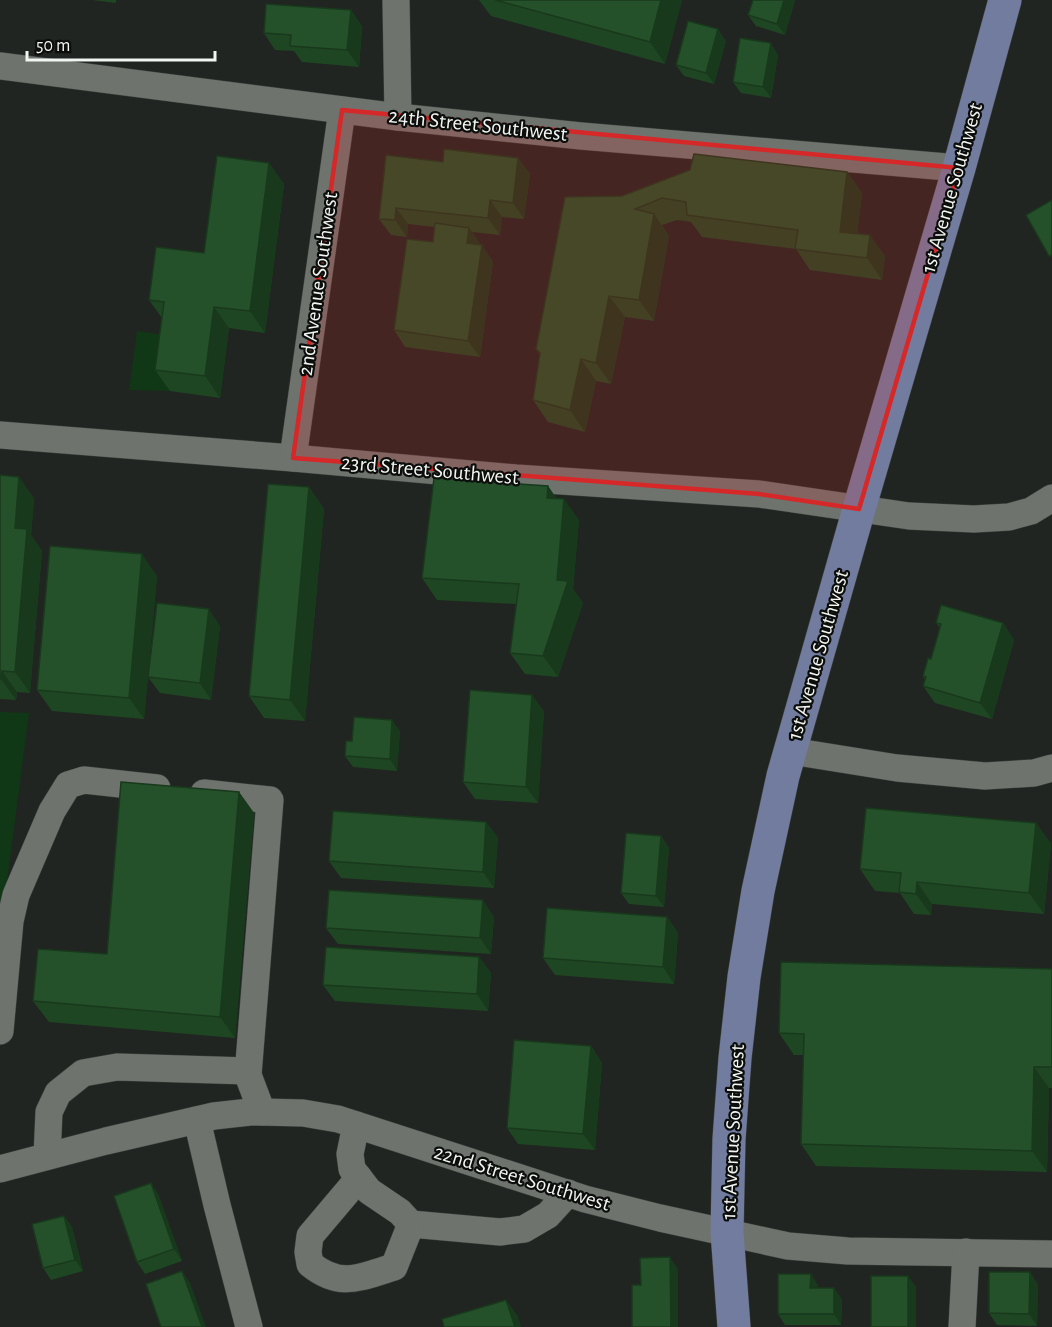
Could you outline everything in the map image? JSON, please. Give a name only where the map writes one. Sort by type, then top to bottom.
[{"type":"main road","name":"1st Avenue Southwest","points":[[734,1327],[728,1232],[729,1139],[744,977],[758,891],[783,776],[1005,0]]},
{"type":"street","points":[[396,0],[398,117]]},
{"type":"street","name":"24th Street Southwest","points":[[0,66],[398,117],[581,136],[958,168]]},
{"type":"street","name":"2nd Avenue Southwest","points":[[293,458],[342,110]]},
{"type":"street","name":"23rd Street Southwest","points":[[0,435],[516,478],[759,494],[909,516],[974,519],[1009,517],[1031,511],[1052,498]]},
{"type":"street","points":[[790,751],[897,768],[985,776],[1034,773],[1052,768]]},
{"type":"street","points":[[0,1031],[10,921],[16,895],[52,811],[68,785],[84,780],[270,800],[248,1071],[262,1112]]},
{"type":"street","points":[[47,1156],[49,1112],[58,1093],[82,1073],[117,1066],[248,1071]]},
{"type":"street","name":"22nd Street Southwest","points":[[0,1169],[197,1120],[250,1112],[303,1113],[338,1119],[568,1193],[660,1218],[788,1246],[848,1251],[1052,1254]]},
{"type":"street","points":[[197,1120],[249,1327]]},
{"type":"street","points":[[356,1125],[351,1154],[352,1169],[369,1191],[400,1212],[411,1224],[500,1232],[525,1229],[548,1215],[568,1193]]},
{"type":"street","points":[[359,1178],[310,1236],[308,1252],[310,1264],[320,1273],[334,1278],[354,1279],[394,1267],[411,1224]]},
{"type":"street","points":[[962,1327],[966,1252]]},
{"type":"highlighted area","points":[[342,110],[959,168],[859,509],[759,494],[293,458]]},
{"type":"green space","points":[[137,331],[177,337],[170,391],[129,390]]},
{"type":"green space","points":[[0,712],[29,713],[0,935]]},
{"type":"building","points":[[495,0],[661,0],[650,42]]},
{"type":"building","points":[[753,0],[784,0],[777,24],[748,15]]},
{"type":"building","points":[[266,4],[351,10],[347,50],[290,46],[291,35],[264,33]]},
{"type":"building","points":[[688,21],[718,29],[706,73],[676,65]]},
{"type":"building","points":[[740,38],[771,43],[763,87],[733,82]]},
{"type":"building","points":[[444,149],[518,158],[513,203],[490,200],[488,218],[396,208],[395,220],[379,219],[386,155],[443,162]]},
{"type":"building","points":[[694,154],[847,172],[840,232],[870,235],[867,258],[795,249],[798,230],[687,215],[686,202],[662,198],[635,209],[654,214],[639,300],[609,296],[596,363],[581,359],[570,410],[533,400],[540,353],[536,349],[565,197],[622,196],[690,170]]},
{"type":"building","points":[[217,156],[269,163],[250,311],[214,307],[205,376],[155,370],[164,302],[149,300],[156,247],[204,253]]},
{"type":"building","points":[[1052,200],[1052,255],[1049,256],[1026,215]]},
{"type":"building","points":[[435,223],[469,228],[467,243],[482,245],[468,341],[394,330],[407,239],[433,242]]},
{"type":"building","points":[[0,475],[19,477],[15,528],[27,529],[15,672],[2,671],[1,679],[0,679]]},
{"type":"building","points":[[434,478],[548,486],[547,498],[564,499],[557,580],[568,581],[543,656],[510,653],[519,584],[422,578]]},
{"type":"building","points":[[268,484],[309,487],[290,700],[249,696]]},
{"type":"building","points":[[50,546],[142,554],[129,698],[37,690]]},
{"type":"building","points":[[157,603],[209,609],[200,683],[148,677]]},
{"type":"building","points":[[941,605],[1003,623],[980,703],[923,686],[928,658],[931,659],[941,624],[936,623]]},
{"type":"building","points":[[470,690],[532,695],[526,787],[463,782]]},
{"type":"building","points":[[354,717],[392,720],[390,759],[345,756],[346,741],[352,741]]},
{"type":"building","points":[[121,782],[239,792],[220,1017],[33,1001],[38,949],[107,954]]},
{"type":"building","points":[[866,808],[1036,823],[1029,893],[917,882],[916,894],[899,892],[901,873],[860,869]]},
{"type":"building","points":[[333,811],[486,822],[483,872],[329,861]]},
{"type":"building","points":[[626,833],[661,836],[656,896],[621,893]]},
{"type":"building","points":[[329,890],[483,900],[480,938],[326,928]]},
{"type":"building","points":[[547,908],[667,917],[663,967],[543,958]]},
{"type":"building","points":[[326,947],[479,957],[477,994],[323,985]]},
{"type":"building","points":[[781,962],[1052,969],[1052,1067],[1034,1067],[1032,1151],[801,1144],[804,1034],[779,1033]]},
{"type":"building","points":[[514,1040],[591,1046],[583,1134],[507,1128]]},
{"type":"building","points":[[151,1183],[174,1249],[137,1262],[114,1196]]},
{"type":"building","points":[[64,1216],[75,1260],[43,1268],[32,1224]]},
{"type":"building","points":[[670,1257],[671,1327],[632,1327],[632,1285],[641,1285],[640,1258]]},
{"type":"building","points":[[182,1271],[202,1327],[161,1327],[146,1284]]},
{"type":"building","points":[[989,1272],[1030,1272],[1029,1314],[989,1313]]},
{"type":"building","points":[[778,1274],[811,1274],[810,1288],[834,1288],[834,1314],[778,1314]]},
{"type":"building","points":[[871,1276],[908,1276],[908,1327],[871,1327]]},
{"type":"building","points":[[506,1300],[515,1327],[444,1327],[442,1319]]}]
